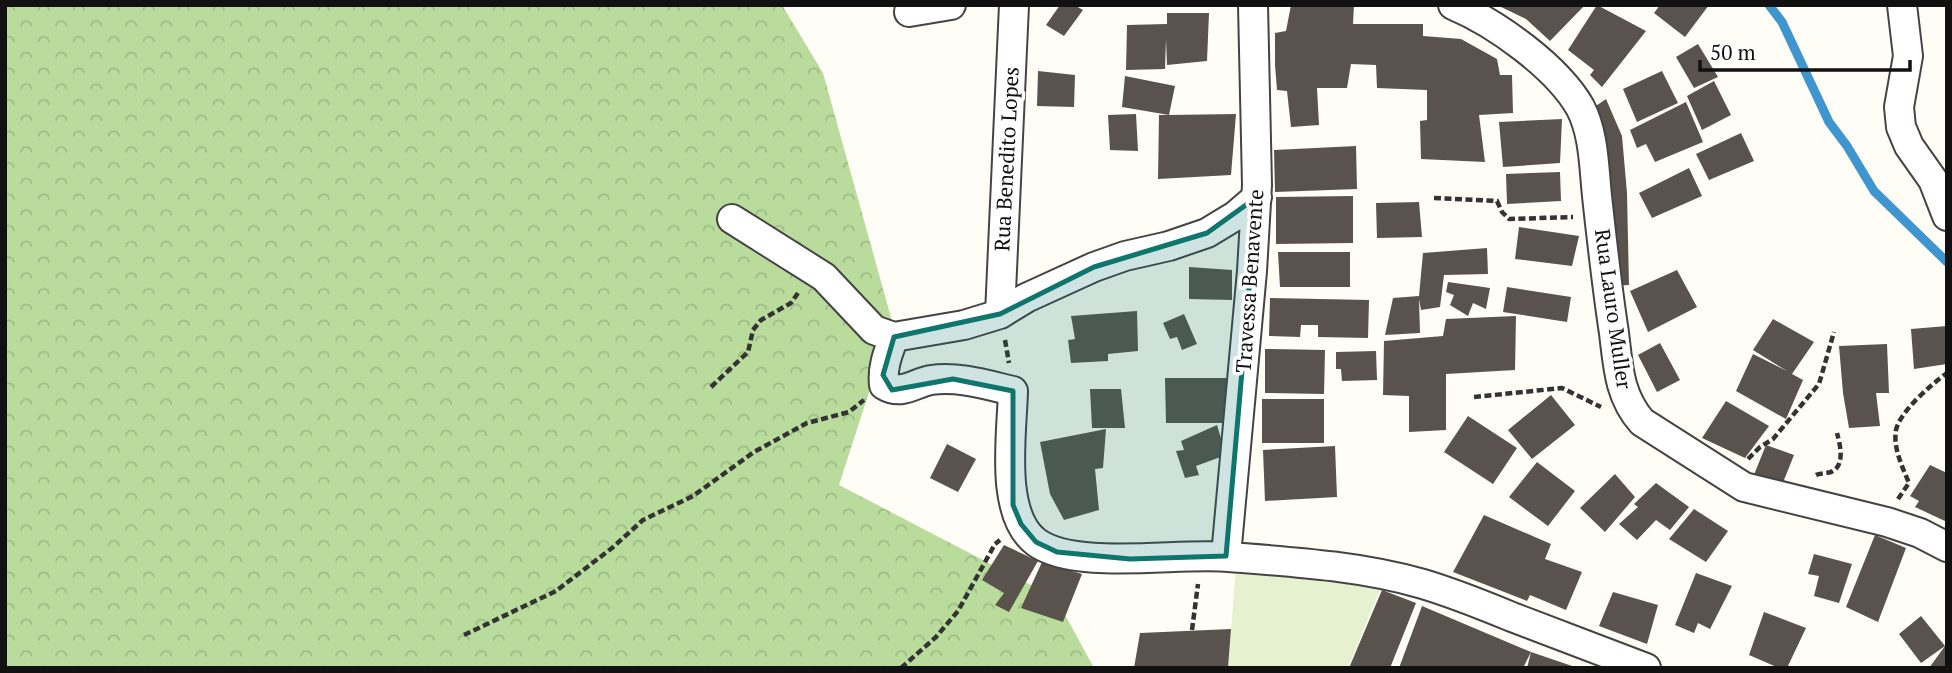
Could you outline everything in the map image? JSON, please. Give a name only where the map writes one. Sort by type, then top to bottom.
[{"type":"street","points":[[909,12],[951,5]]},
{"type":"street","name":"Rua Benedito Lopes","points":[[1000,314],[1014,5]]},
{"type":"street","name":"Travessa Benavente","points":[[1214,556],[1252,271],[1257,197],[1253,5]]},
{"type":"street","name":"Rua Lauro Muller","points":[[1453,5],[1507,34],[1563,83],[1581,109],[1592,146],[1620,384],[1632,411],[1642,422],[1744,488],[1888,522],[1920,533],[1947,547]]},
{"type":"street","points":[[1902,5],[1908,56],[1899,107],[1901,127],[1909,146],[1933,180],[1947,216]]},
{"type":"street","points":[[732,219],[830,281],[874,330],[894,337],[964,325],[1000,314],[1026,298],[1094,267],[1207,233],[1236,216],[1257,197]]},
{"type":"street","points":[[894,337],[884,363],[884,385],[899,391],[930,380],[953,379],[1013,391],[1013,505],[1021,524],[1036,542],[1057,552],[1093,558],[1214,556],[1321,565],[1423,584],[1646,668]]},
{"type":"path","points":[[1434,198],[1497,201],[1509,219],[1600,216]]},
{"type":"path","points":[[711,387],[748,352],[753,330],[761,320],[791,303],[802,288],[809,267]]},
{"type":"path","points":[[1000,314],[1013,391]]},
{"type":"path","points":[[1729,480],[1755,451],[1773,439],[1819,383],[1834,332]]},
{"type":"path","points":[[1888,522],[1899,496],[1909,483],[1898,455],[1896,429],[1908,408],[1947,373]]},
{"type":"path","points":[[464,635],[556,591],[643,520],[693,496],[754,452],[807,422],[849,412],[884,385]]},
{"type":"path","points":[[1474,397],[1562,388],[1611,414],[1642,422]]},
{"type":"path","points":[[1800,502],[1807,483],[1818,474],[1832,472],[1838,464],[1842,448],[1838,433]]},
{"type":"path","points":[[901,668],[936,637],[958,611],[995,544],[1021,524]]},
{"type":"path","points":[[1192,630],[1214,556]]},
{"type":"highlighted area","points":[[1257,197],[1226,556],[1130,559],[1057,552],[1036,542],[1021,524],[1013,505],[1013,391],[953,379],[892,390],[883,375],[894,337],[1000,314],[1094,267],[1207,233]]},
{"type":"green space","points":[[5,5],[782,5],[823,73],[892,321],[839,485],[1056,598],[1094,668],[5,668]]},
{"type":"green space","points":[[1237,556],[1380,590],[1348,668],[1228,668]]},
{"type":"building","points":[[1060,5],[1074,5],[1083,10],[1064,36],[1046,25]]},
{"type":"building","points":[[1291,5],[1354,5],[1353,24],[1423,24],[1423,36],[1461,39],[1497,59],[1500,75],[1512,75],[1513,113],[1479,115],[1485,162],[1421,159],[1420,121],[1427,120],[1427,90],[1377,88],[1376,65],[1351,64],[1347,88],[1317,88],[1319,125],[1291,127],[1287,91],[1277,90],[1275,33],[1286,31]]},
{"type":"building","points":[[1497,5],[1585,5],[1550,41],[1526,19]]},
{"type":"building","points":[[1597,5],[1646,31],[1602,87],[1590,75],[1594,70],[1568,50]]},
{"type":"building","points":[[1660,5],[1709,5],[1685,37],[1654,13]]},
{"type":"building","points":[[1167,13],[1209,13],[1207,61],[1167,65],[1166,39],[1165,69],[1126,70],[1127,25],[1167,24]]},
{"type":"building","points":[[1698,44],[1718,77],[1694,88],[1676,57]]},
{"type":"building","points":[[1038,71],[1075,75],[1074,107],[1037,106]]},
{"type":"building","points":[[1662,71],[1678,103],[1637,122],[1623,89]]},
{"type":"building","points":[[1125,76],[1175,86],[1169,115],[1122,107]]},
{"type":"building","points":[[1714,81],[1731,115],[1702,130],[1687,96]]},
{"type":"building","points":[[1606,99],[1622,136],[1627,193],[1629,285],[1611,286],[1593,108]]},
{"type":"building","points":[[1686,102],[1703,142],[1655,162],[1646,144],[1637,148],[1630,130]]},
{"type":"building","points":[[1136,114],[1138,151],[1110,150],[1108,115]]},
{"type":"building","points":[[1236,114],[1231,175],[1158,179],[1159,115]]},
{"type":"building","points":[[1562,119],[1560,163],[1503,167],[1499,122]]},
{"type":"building","points":[[1741,133],[1754,161],[1709,180],[1696,154]]},
{"type":"building","points":[[1356,146],[1357,189],[1275,192],[1274,150]]},
{"type":"building","points":[[1689,168],[1702,196],[1652,218],[1639,193]]},
{"type":"building","points":[[1560,172],[1561,201],[1507,204],[1506,174]]},
{"type":"building","points":[[1353,196],[1353,243],[1276,244],[1276,197]]},
{"type":"building","points":[[1419,202],[1422,237],[1377,238],[1376,203]]},
{"type":"building","points":[[1519,227],[1579,236],[1572,266],[1515,259]]},
{"type":"building","points":[[1487,248],[1488,274],[1444,275],[1440,307],[1421,310],[1419,299],[1420,333],[1385,335],[1393,298],[1419,296],[1423,253]]},
{"type":"building","points":[[1278,252],[1350,252],[1350,287],[1280,287]]},
{"type":"building","points":[[1189,267],[1232,270],[1232,300],[1189,299]]},
{"type":"building","points":[[1677,270],[1697,307],[1648,332],[1630,291]]},
{"type":"building","points":[[1448,282],[1490,288],[1486,309],[1473,303],[1468,316],[1450,305],[1454,295],[1446,292]]},
{"type":"building","points":[[1507,287],[1571,297],[1567,322],[1503,312]]},
{"type":"building","points":[[1270,298],[1369,300],[1368,338],[1318,337],[1318,325],[1301,325],[1300,337],[1269,336]]},
{"type":"building","points":[[1137,311],[1138,351],[1108,354],[1108,361],[1071,363],[1068,340],[1075,339],[1071,316]]},
{"type":"building","points":[[1184,314],[1197,344],[1182,350],[1177,337],[1170,339],[1163,323]]},
{"type":"building","points":[[1516,316],[1515,370],[1446,374],[1446,430],[1409,432],[1409,396],[1383,395],[1384,341],[1443,336],[1446,319]]},
{"type":"building","points":[[1773,319],[1814,342],[1792,374],[1803,380],[1786,419],[1736,391],[1753,354],[1787,371],[1753,350]]},
{"type":"building","points":[[1947,326],[1947,364],[1914,369],[1911,329]]},
{"type":"building","points":[[1660,343],[1680,380],[1657,392],[1638,355]]},
{"type":"building","points":[[1887,344],[1889,393],[1876,393],[1880,426],[1849,428],[1839,346]]},
{"type":"building","points":[[1265,349],[1325,350],[1324,394],[1265,393]]},
{"type":"building","points":[[1376,351],[1377,380],[1342,381],[1341,369],[1336,369],[1336,352]]},
{"type":"building","points":[[1165,378],[1232,378],[1232,423],[1166,423]]},
{"type":"building","points":[[1090,389],[1121,389],[1125,428],[1092,428]]},
{"type":"building","points":[[1551,395],[1575,425],[1532,459],[1508,430]]},
{"type":"building","points":[[1262,399],[1324,399],[1324,443],[1262,443]]},
{"type":"building","points":[[1726,401],[1769,426],[1745,458],[1702,438]]},
{"type":"building","points":[[1468,416],[1517,448],[1493,484],[1444,452]]},
{"type":"building","points":[[1217,425],[1226,455],[1196,466],[1199,475],[1185,478],[1176,451],[1184,450],[1181,441]]},
{"type":"building","points":[[1106,429],[1103,468],[1095,469],[1099,510],[1064,520],[1050,494],[1040,442]]},
{"type":"building","points":[[947,444],[976,459],[958,492],[930,478]]},
{"type":"building","points":[[1766,445],[1794,455],[1780,490],[1751,482]]},
{"type":"building","points":[[1335,446],[1337,497],[1265,501],[1263,450]]},
{"type":"building","points":[[1537,462],[1575,491],[1548,526],[1509,497]]},
{"type":"building","points":[[1930,465],[1947,473],[1947,522],[1915,507],[1919,501],[1910,496]]},
{"type":"building","points":[[1615,474],[1635,497],[1605,532],[1580,508]]},
{"type":"building","points":[[1656,483],[1689,507],[1670,530],[1656,520],[1637,540],[1619,524],[1638,507],[1634,504]]},
{"type":"building","points":[[1694,509],[1728,531],[1706,562],[1669,539]]},
{"type":"building","points":[[1484,515],[1551,544],[1545,559],[1582,572],[1566,610],[1530,595],[1527,601],[1453,572]]},
{"type":"building","points":[[1875,535],[1906,548],[1878,622],[1846,607]]},
{"type":"building","points":[[1004,545],[1038,561],[1009,612],[995,605],[1004,593],[982,580]]},
{"type":"building","points":[[1814,554],[1852,564],[1839,603],[1814,596],[1819,576],[1808,574]]},
{"type":"building","points":[[1042,562],[1082,574],[1063,622],[1021,608]]},
{"type":"building","points":[[1696,573],[1732,586],[1710,629],[1698,623],[1694,633],[1675,625]]},
{"type":"building","points":[[1382,590],[1416,603],[1390,668],[1349,668]]},
{"type":"building","points":[[1613,592],[1658,605],[1647,644],[1599,626]]},
{"type":"building","points":[[1422,606],[1531,652],[1523,668],[1399,668]]},
{"type":"building","points":[[1764,612],[1806,628],[1787,668],[1779,668],[1749,655]]},
{"type":"building","points":[[1921,616],[1945,646],[1921,663],[1899,634]]},
{"type":"building","points":[[1231,629],[1228,668],[1134,668],[1140,633]]},
{"type":"building","points":[[1947,644],[1947,668],[1929,668],[1945,646]]},
{"type":"building","points":[[1531,652],[1578,668],[1527,668]]},
{"type":"waterway","points":[[1769,5],[1782,22],[1829,122],[1874,191],[1947,262]]}]
